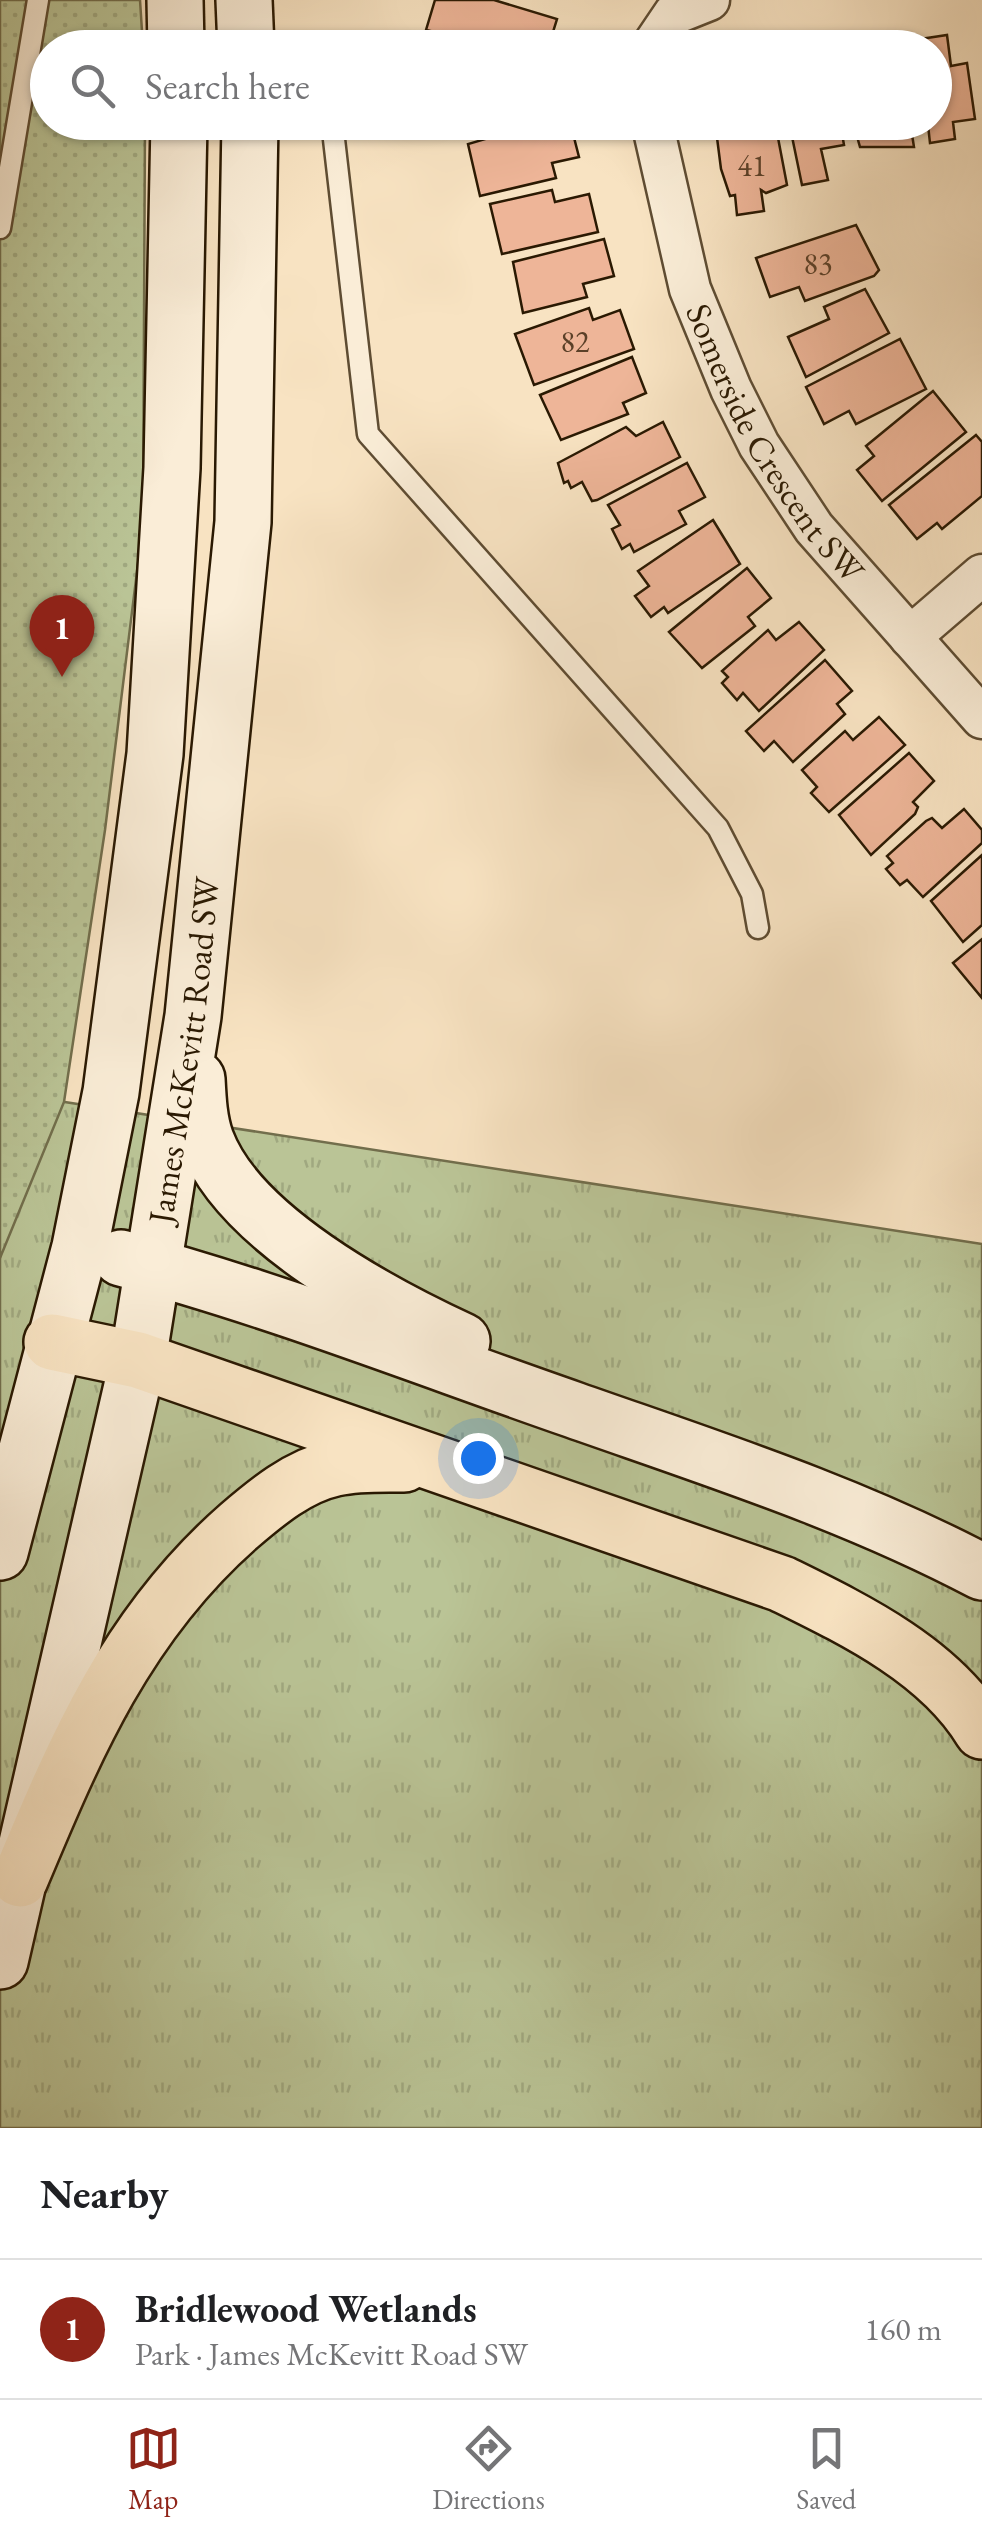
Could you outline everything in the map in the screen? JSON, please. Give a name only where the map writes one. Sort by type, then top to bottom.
[{"type":"highway","points":[[52,1342],[138,1360],[782,1584],[860,1622],[924,1668],[982,1731]]},
{"type":"highway","points":[[20,1878],[80,1737],[136,1642],[190,1571],[264,1504],[332,1468],[366,1463],[438,1466]]},
{"type":"main road","points":[[175,0],[176,30]]},
{"type":"main road","points":[[244,0],[245,30]]},
{"type":"main road","name":"James McKevitt Road SW","points":[[0,1552],[52,1342],[80,1248],[110,1092],[154,754],[172,468],[178,140]]},
{"type":"main road","name":"James McKevitt Road SW","points":[[0,1961],[138,1360],[194,1016],[244,522],[250,140]]},
{"type":"main road","points":[[194,1016],[198,1103],[205,1138],[236,1190],[286,1238],[412,1318],[512,1364],[738,1448],[812,1493]]},
{"type":"main road","points":[[80,1248],[156,1268],[812,1493],[920,1539],[982,1572]]},
{"type":"street","points":[[663,30],[674,14],[710,0]]},
{"type":"street","name":"Somerside Crescent SW","points":[[656,140],[690,290],[730,390],[814,528],[982,718]]},
{"type":"street","points":[[910,637],[982,574]]},
{"type":"lane","points":[[33,30],[38,0]]},
{"type":"lane","points":[[0,228],[30,48]]},
{"type":"lane","points":[[334,140],[368,434],[718,828],[752,894],[758,928]]},
{"type":"green space","points":[[0,0],[140,0],[142,30],[30,30],[30,140],[145,140],[143,523],[105,830],[64,1102],[0,1258]]},
{"type":"green space","points":[[0,1092],[982,1244],[982,2128],[0,2128]]},
{"type":"building","points":[[435,0],[494,0],[557,19],[554,30],[426,30]]},
{"type":"building","points":[[967,63],[975,119],[953,122],[952,139],[952,66]]},
{"type":"building","points":[[482,140],[575,140],[579,157],[552,163],[556,178],[480,196],[468,144]]},
{"type":"building","points":[[717,140],[778,140],[787,185],[766,193],[761,190],[764,211],[737,215],[735,195],[730,196]]},
{"type":"building","points":[[793,140],[843,140],[844,145],[821,149],[828,180],[802,185]]},
{"type":"building","points":[[858,140],[913,140],[914,147],[860,147]]},
{"type":"building","points":[[552,190],[555,202],[589,194],[598,232],[502,254],[490,204]]},
{"type":"building","points":[[856,225],[879,270],[874,276],[805,301],[799,287],[770,297],[756,258]]},
{"type":"building","points":[[604,239],[614,276],[583,284],[587,297],[523,313],[513,262]]},
{"type":"building","points":[[865,289],[889,333],[806,377],[788,337],[829,319],[824,307]]},
{"type":"building","points":[[589,308],[593,320],[620,310],[634,349],[534,385],[515,334]]},
{"type":"building","points":[[900,339],[926,389],[856,424],[849,411],[824,424],[806,387]]},
{"type":"building","points":[[632,357],[646,393],[623,403],[628,414],[561,440],[540,395]]},
{"type":"building","points":[[933,391],[966,432],[882,501],[857,470],[874,456],[866,446]]},
{"type":"building","points":[[663,422],[680,457],[597,500],[592,501],[582,482],[571,488],[568,481],[564,483],[558,463],[626,427],[636,436]]},
{"type":"building","points":[[976,435],[982,442],[982,496],[942,529],[937,523],[917,539],[889,505]]},
{"type":"building","points":[[687,463],[705,497],[679,511],[686,524],[634,552],[630,544],[622,549],[612,529],[620,525],[608,505]]},
{"type":"building","points":[[713,520],[740,564],[668,613],[664,607],[651,617],[635,596],[649,586],[638,571]]},
{"type":"building","points":[[747,568],[771,598],[748,617],[755,626],[702,668],[669,632]]},
{"type":"building","points":[[799,622],[824,650],[759,711],[743,693],[737,700],[722,683],[728,677],[722,671],[768,630],[776,640]]},
{"type":"building","points":[[825,660],[852,691],[837,704],[845,714],[793,762],[774,741],[764,751],[746,731]]},
{"type":"building","points":[[879,717],[905,745],[829,812],[811,793],[817,787],[802,770],[845,731],[853,740]]},
{"type":"building","points":[[909,753],[934,781],[913,802],[918,807],[915,814],[871,855],[839,815]]},
{"type":"building","points":[[964,809],[982,830],[982,843],[923,897],[907,880],[900,885],[886,869],[893,863],[887,856],[926,821],[932,818],[942,828]]},
{"type":"building","points":[[982,855],[982,925],[963,942],[931,901]]},
{"type":"building","points":[[982,939],[982,998],[953,963]]},
{"type":"place","name":"Bridlewood Wetlands","points":[[62,677]]}]
